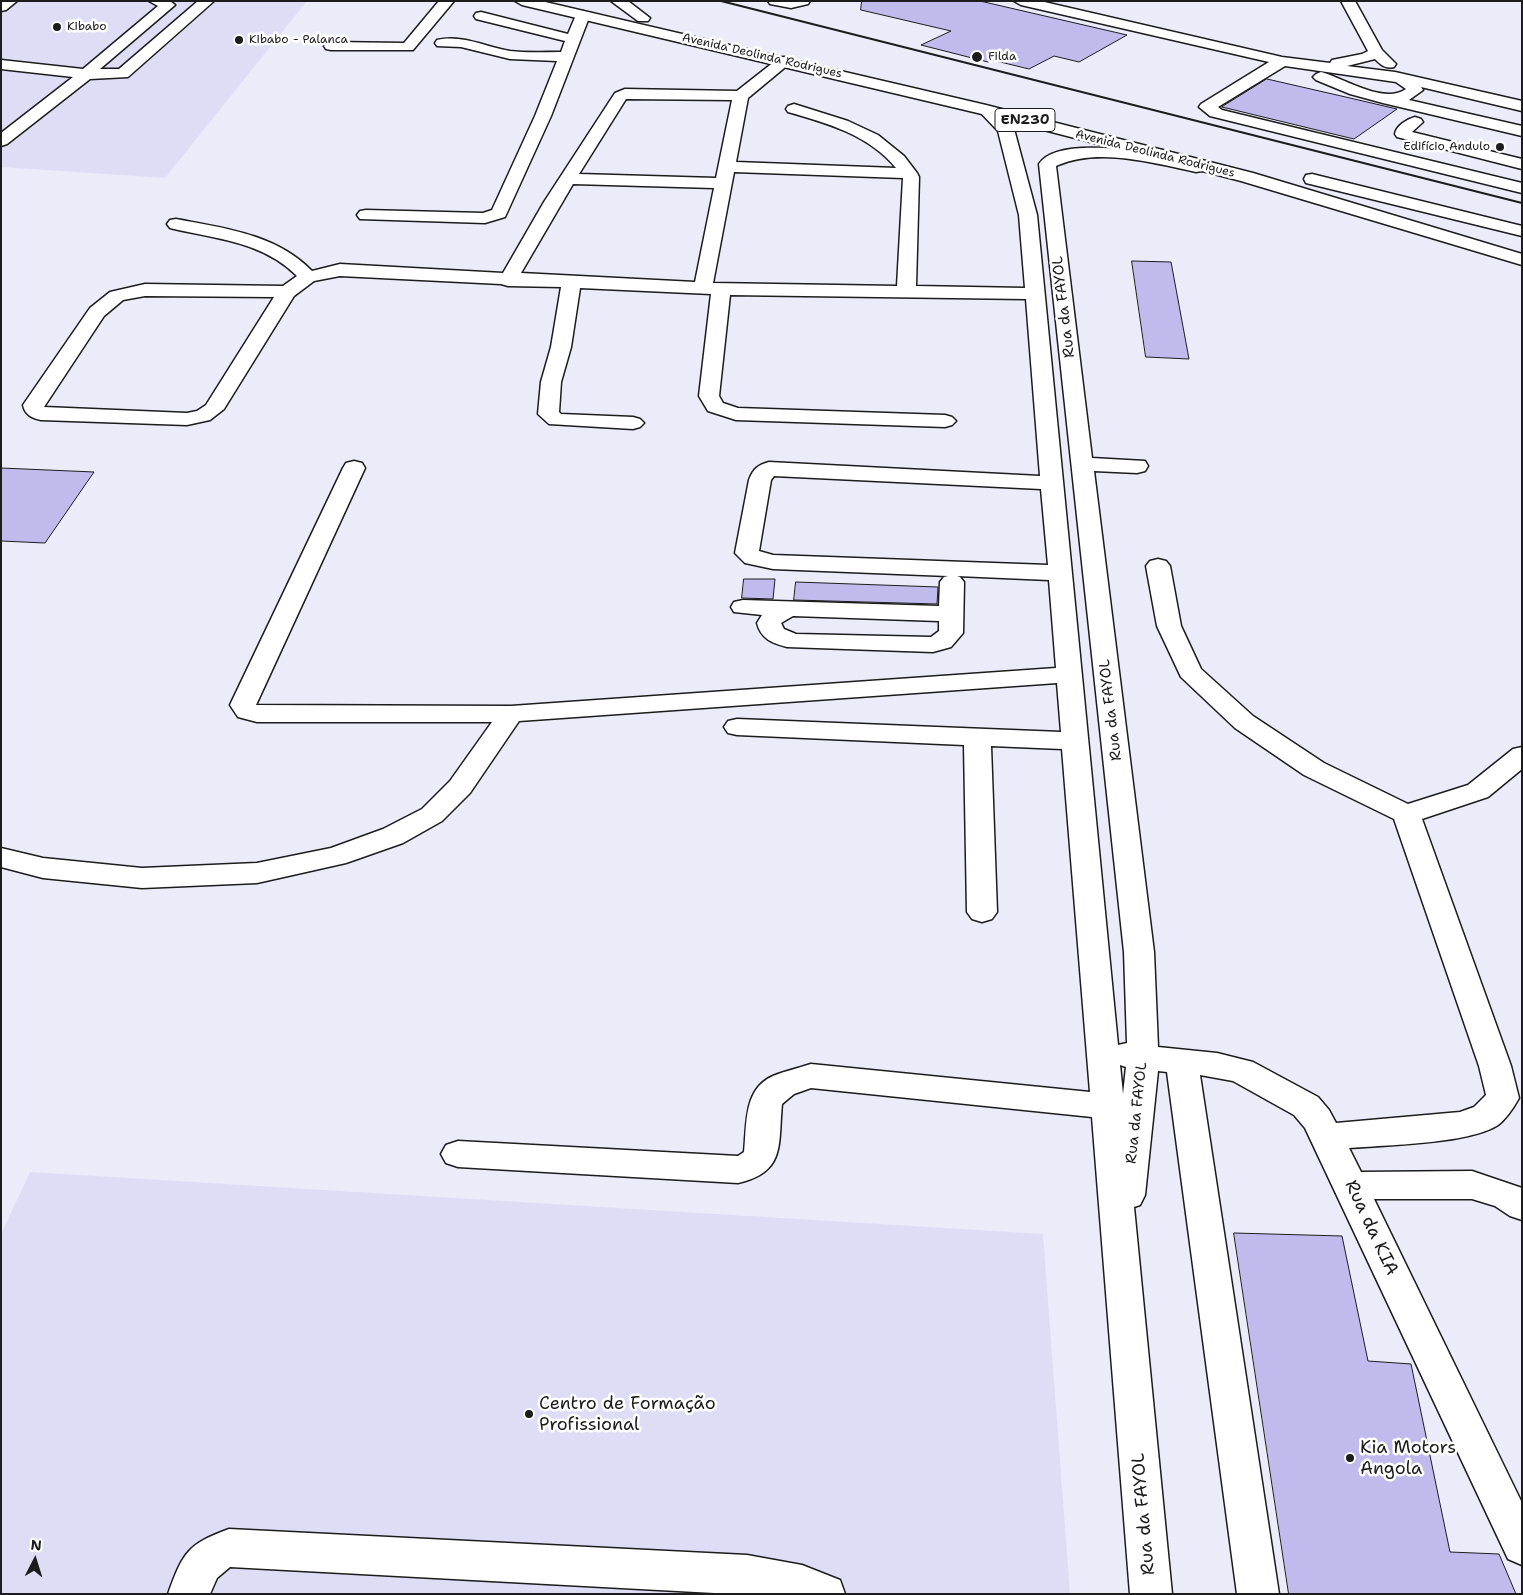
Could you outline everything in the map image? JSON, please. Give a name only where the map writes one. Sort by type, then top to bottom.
[{"type":"main road","points":[[1,7],[10,1]]},
{"type":"main road","points":[[1,141],[86,74],[168,5],[156,1]]},
{"type":"main road","points":[[1,64],[86,74],[117,75],[125,73],[207,1]]},
{"type":"main road","points":[[331,46],[408,47],[447,1]]},
{"type":"main road","name":"Avenida Deolinda Rodrigues","points":[[522,1],[784,61],[986,110],[1246,177],[1522,260]]},
{"type":"main road","name":"Avenida Deolinda Rodrigues","points":[[569,1],[1002,102],[1522,231]]},
{"type":"main road","points":[[618,1],[643,18]]},
{"type":"main road","points":[[775,1],[791,4],[803,1]]},
{"type":"main road","points":[[1021,1],[1282,61],[1342,66],[1520,104]]},
{"type":"main road","points":[[1348,1],[1376,52],[1389,64],[1411,75],[1477,95]]},
{"type":"main road","points":[[366,214],[485,218],[499,213],[539,125],[583,15]]},
{"type":"main road","points":[[481,16],[573,39]]},
{"type":"main road","points":[[442,43],[461,43],[510,55]]},
{"type":"main road","points":[[1351,88],[1337,75],[1342,66],[1366,58],[1376,52]]},
{"type":"main road","points":[[433,55],[566,57]]},
{"type":"main road","points":[[784,61],[741,96],[725,175],[712,288],[709,396],[715,406],[736,414],[945,421]]},
{"type":"main road","points":[[1282,61],[1367,95],[1522,131]]},
{"type":"main road","points":[[1282,61],[1207,107],[1216,113],[1522,188]]},
{"type":"main road","points":[[1351,88],[1348,84],[1349,80],[1354,77],[1367,75],[1389,76],[1410,83],[1415,90],[1406,96],[1398,97],[1367,95]]},
{"type":"main road","points":[[508,280],[620,96],[626,94],[741,96]]},
{"type":"main road","points":[[794,109],[835,120],[866,135],[887,148],[910,173],[906,292]]},
{"type":"main road","name":"Rua da FAYOL","points":[[986,110],[1006,129],[1028,216],[1151,1594]]},
{"type":"main road","points":[[1415,122],[1403,131],[1403,134],[1522,164]]},
{"type":"main road","name":"Rua da FAYOL","points":[[1121,1256],[1143,1057],[1139,952],[1047,164],[1068,156],[1109,153],[1144,157],[1246,177]]},
{"type":"main road","points":[[568,179],[910,173]]},
{"type":"main road","points":[[176,224],[242,238],[297,264],[308,276]]},
{"type":"main road","points":[[287,292],[145,290],[117,296],[97,312],[32,405],[34,410],[41,414],[167,419],[187,419],[204,416],[214,409],[287,292],[308,276],[340,270],[508,280],[712,288],[1036,294]]},
{"type":"main road","points":[[571,283],[560,347],[551,382],[548,414],[556,420],[633,422]]},
{"type":"main road","points":[[1082,464],[1137,466]]},
{"type":"main road","points":[[354,468],[243,705],[247,711],[256,714],[512,714],[1069,675]]},
{"type":"main road","points":[[1053,483],[769,469],[762,474],[760,480],[747,553],[753,558],[773,562],[1059,572]]},
{"type":"main road","points":[[1158,566],[1169,626],[1190,672],[1244,722],[1314,769],[1406,814],[1478,791],[1522,755]]},
{"type":"main road","points":[[799,608],[775,614],[769,624],[773,633],[786,640],[796,641],[931,645],[942,642],[951,633],[952,582]]},
{"type":"main road","points":[[743,607],[951,614]]},
{"type":"main road","points":[[931,645],[944,683]]},
{"type":"main road","points":[[1,857],[43,868],[142,878],[257,872],[336,856],[394,836],[432,815],[460,787],[512,714]]},
{"type":"main road","points":[[737,727],[1075,742]]},
{"type":"main road","points":[[977,737],[982,912]]},
{"type":"main road","points":[[1328,1137],[1462,1125],[1486,1116],[1503,1098],[1495,1066],[1406,814]]},
{"type":"main road","name":"Rua da KIA","points":[[1104,1053],[1217,1065],[1242,1071],[1273,1086],[1306,1106],[1328,1137],[1522,1546]]},
{"type":"main road","points":[[1182,1061],[1258,1594]]},
{"type":"main road","points":[[458,1154],[740,1169],[756,1162],[760,1156],[766,1099],[783,1085],[811,1076],[1108,1106]]},
{"type":"main road","points":[[1351,1186],[1472,1185],[1507,1196],[1522,1206]]},
{"type":"main road","points":[[189,1594],[201,1563],[212,1553],[229,1548],[747,1575],[802,1585],[825,1594]]},
{"type":"shaded area","points":[[1,1],[307,1],[165,178],[1,167]]},
{"type":"shaded area","name":"Centro de Formação Profissional","points":[[30,1172],[1043,1234],[1070,1594],[1,1594],[1,1234]]},
{"type":"building","points":[[862,1],[980,1],[1127,35],[1079,62],[1054,56],[1029,69],[992,60],[988,62],[921,45],[951,31],[861,10]]},
{"type":"building","points":[[1267,79],[1397,109],[1354,139],[1222,107]]},
{"type":"building","points":[[1132,261],[1171,262],[1189,359],[1146,357]]},
{"type":"building","points":[[1,468],[94,472],[45,543],[1,541]]},
{"type":"building","points":[[744,579],[775,579],[773,599],[742,598]]},
{"type":"building","points":[[796,582],[938,587],[937,604],[794,600]]},
{"type":"building","name":"Kia Motors Angola","points":[[1234,1233],[1342,1236],[1368,1361],[1411,1364],[1450,1552],[1499,1554],[1516,1594],[1289,1594]]},
{"type":"railway","points":[[721,1],[1522,203]]},
{"type":"place","name":"Kibabo","points":[[57,27]]},
{"type":"place","name":"Kibabo - Palanca","points":[[239,40]]},
{"type":"place","name":"Filda","points":[[977,57]]},
{"type":"place","name":"Edifício Andulo","points":[[1500,147]]},
{"type":"place","name":"Centro de Formação Profissional","points":[[529,1414]]},
{"type":"place","name":"Kia Motors Angola","points":[[1350,1458]]}]
